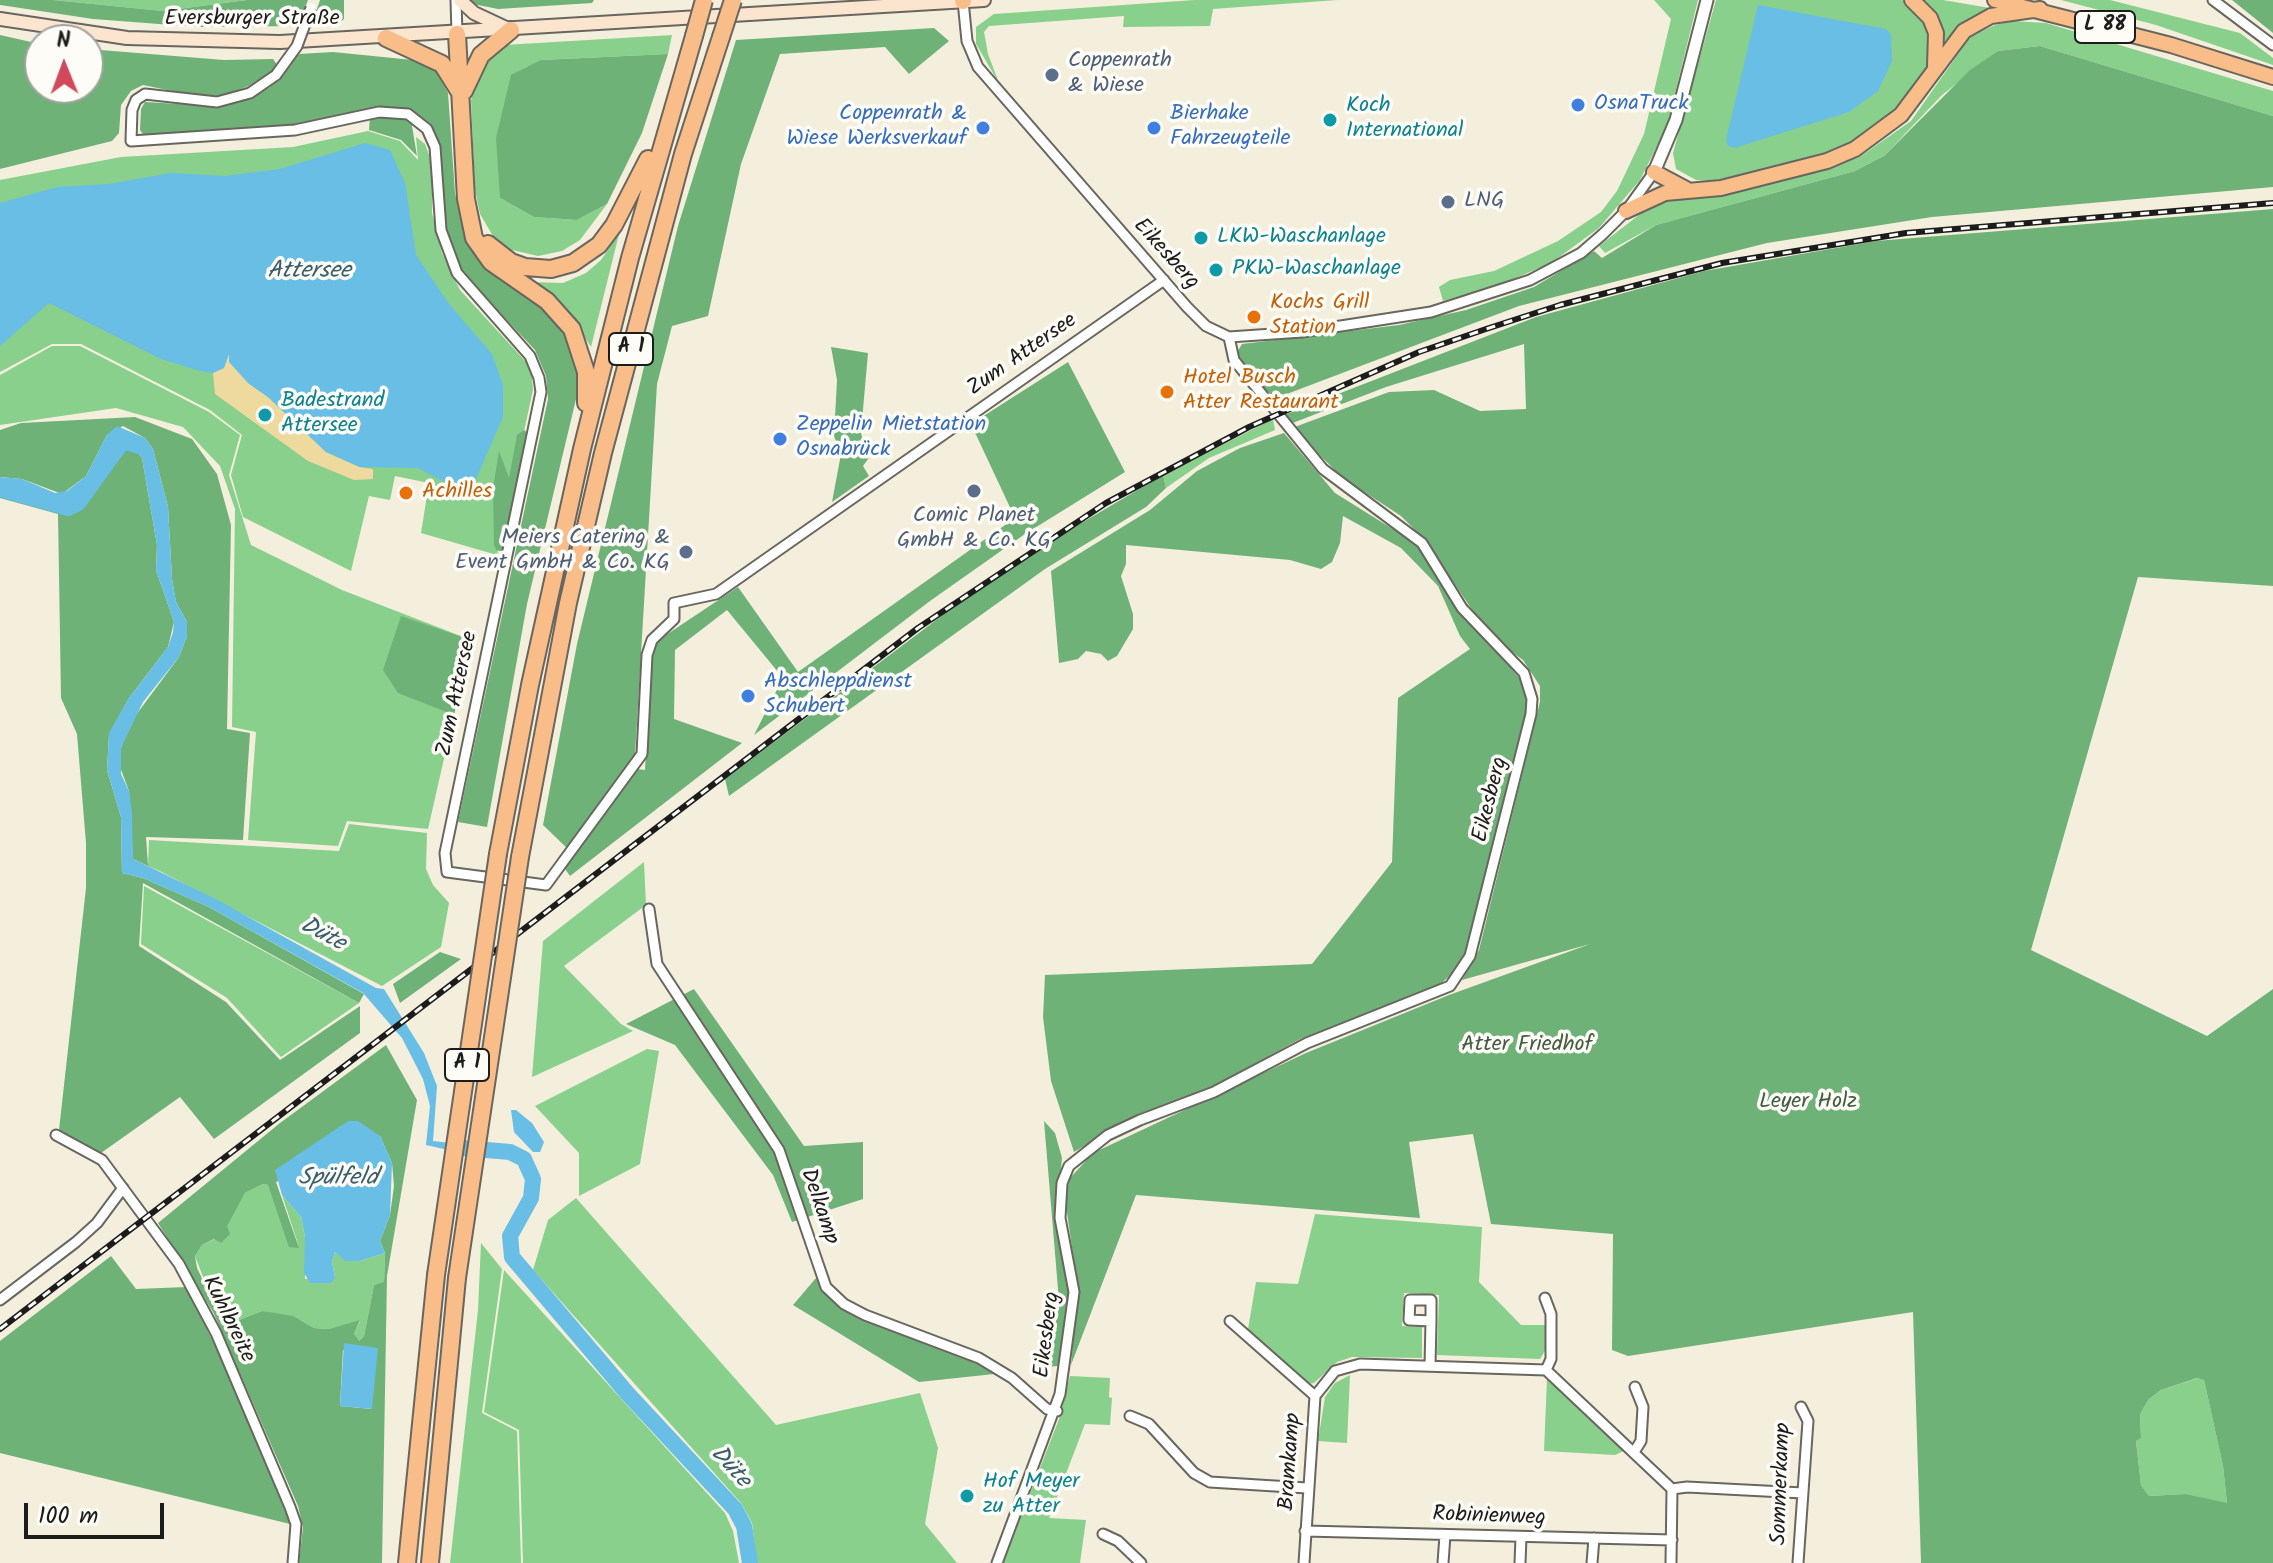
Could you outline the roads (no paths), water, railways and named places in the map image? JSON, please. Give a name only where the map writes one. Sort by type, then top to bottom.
[{"type":"highway","name":"A 1","points":[[407,1563],[436,1275],[498,854],[524,711],[582,449],[673,98],[704,0]]},
{"type":"highway","name":"A 1","points":[[430,1563],[457,1278],[520,857],[568,603],[603,453],[683,154],[733,0]]},
{"type":"highway","points":[[1912,0],[1930,18],[1936,33],[1935,70]]},
{"type":"highway","name":"L 88","points":[[1995,0],[2040,9],[2273,77]]},
{"type":"highway","points":[[2012,0],[2040,9]]},
{"type":"highway","points":[[1626,211],[1665,193],[1736,184],[1827,161],[1855,149],[1901,115],[1952,44],[1977,23],[1991,16],[2040,9]]},
{"type":"highway","points":[[461,96],[481,55],[511,30]]},
{"type":"highway","points":[[457,34],[466,199],[474,238],[491,262],[547,301],[572,329],[578,342],[587,388],[582,449]]},
{"type":"highway","points":[[386,38],[442,64],[461,96]]},
{"type":"highway","points":[[471,224],[495,252],[525,267],[551,269],[585,257],[614,225],[634,192],[673,98]]},
{"type":"highway","points":[[1654,172],[1690,191]]},
{"type":"main road","points":[[458,0],[474,13],[511,30]]},
{"type":"main road","name":"Eversburger Straße","points":[[0,19],[71,31],[174,42],[386,38],[984,0]]},
{"type":"street","points":[[457,34],[458,0]]},
{"type":"street","name":"Eikesberg","points":[[963,0],[967,41],[978,67],[1206,326],[1229,337],[1234,360],[1323,469],[1422,543],[1462,608],[1529,682],[1531,714],[1470,956],[1450,986],[1307,1043],[1214,1092],[1108,1135],[1069,1166],[1062,1183],[1060,1209],[1074,1292],[1057,1411],[997,1563]]},
{"type":"street","points":[[2213,0],[2273,45]]},
{"type":"street","name":"Zum Attersee","points":[[313,4],[297,46],[276,75],[250,93],[217,102],[145,94],[136,100],[132,110],[131,141],[295,130],[379,112],[408,114],[427,129],[435,147],[441,230],[457,273],[536,368],[541,392],[445,853],[447,872],[546,885],[642,754],[647,655],[652,640],[674,619],[674,603],[716,594],[1164,280]]},
{"type":"street","points":[[1229,337],[1384,320],[1497,293],[1568,261],[1626,211],[1654,172],[1676,120],[1706,4]]},
{"type":"street","name":"Delkamp","points":[[649,909],[657,964],[779,1150],[826,1287],[844,1304],[865,1315],[979,1358],[1012,1378],[1047,1409],[1057,1411]]},
{"type":"street","name":"Kuhlbreite","points":[[56,1135],[102,1160],[179,1264],[216,1333],[290,1507],[296,1524],[293,1563]]},
{"type":"street","points":[[0,1300],[97,1223],[123,1188]]},
{"type":"street","points":[[1545,1298],[1551,1314],[1551,1359],[1546,1370],[1672,1489],[1671,1563]]},
{"type":"street","points":[[1430,1366],[1431,1321],[1431,1300],[1410,1300],[1409,1320],[1431,1321]]},
{"type":"street","points":[[1230,1321],[1315,1396]]},
{"type":"street","name":"Bramkamp","points":[[1304,1563],[1315,1396],[1327,1378],[1346,1367],[1546,1370]]},
{"type":"street","points":[[1634,1452],[1641,1441],[1643,1407],[1635,1387]]},
{"type":"street","name":"Sommerkamp","points":[[1798,1563],[1808,1421],[1801,1407]]},
{"type":"street","points":[[1130,1416],[1149,1424],[1194,1473],[1210,1482],[1307,1488]]},
{"type":"street","points":[[1672,1489],[1687,1487],[1803,1493]]},
{"type":"street","name":"Robinienweg","points":[[1305,1531],[1672,1540]]},
{"type":"street","points":[[1103,1534],[1118,1541],[1141,1563]]},
{"type":"street","points":[[1443,1563],[1445,1535]]},
{"type":"street","points":[[1520,1563],[1521,1537]]},
{"type":"street","points":[[1592,1563],[1594,1538]]},
{"type":"water","points":[[1758,5],[1886,29],[1891,35],[1892,61],[1878,91],[1849,112],[1734,148],[1728,146],[1726,140]]},
{"type":"water","name":"Attersee","points":[[365,143],[390,150],[405,183],[416,255],[449,304],[492,354],[503,385],[503,417],[469,495],[418,468],[360,467],[326,452],[268,397],[248,383],[229,362],[229,354],[224,368],[213,373],[200,371],[161,359],[49,303],[0,346],[0,203],[57,187],[109,184],[170,173],[225,176],[280,169]]},
{"type":"water","points":[[117,426],[145,438],[153,449],[168,507],[176,602],[187,622],[187,636],[179,657],[143,702],[121,748],[121,774],[129,791],[132,813],[133,859],[216,899],[376,988],[384,989],[424,1053],[437,1086],[433,1141],[467,1145],[466,1154],[426,1145],[430,1106],[423,1079],[402,1038],[363,993],[209,907],[143,878],[122,873],[121,817],[107,770],[109,733],[129,698],[168,647],[174,622],[156,570],[157,545],[142,458],[134,446],[118,444],[97,484],[67,505],[0,488],[0,477],[22,479],[55,493],[67,491],[86,476],[107,435]]},
{"type":"water","points":[[511,1110],[516,1110],[532,1123],[544,1142],[540,1152],[533,1152],[514,1132]]},
{"type":"water","name":"Spülfeld","points":[[348,1121],[358,1121],[380,1136],[392,1163],[390,1215],[380,1241],[385,1253],[360,1261],[345,1261],[335,1252],[332,1262],[335,1277],[331,1283],[310,1283],[304,1273],[305,1237],[301,1217],[282,1195],[275,1170]]},
{"type":"water","points":[[344,1343],[378,1348],[372,1409],[340,1406]]},
{"type":"waterway","name":"Düte","points":[[0,489],[68,508],[78,503],[123,441],[139,446]]},
{"type":"waterway","name":"Düte","points":[[463,1148],[510,1152],[524,1159],[533,1179],[531,1198],[510,1236],[512,1257],[627,1393],[735,1509],[744,1526],[750,1563]]},
{"type":"railway","points":[[0,1329],[918,628],[1106,503],[1249,427],[1419,352],[1560,305],[1722,263],[1906,233],[2273,203]]},
{"type":"place","name":"Coppenrath & Wiese","points":[[1052,75]]},
{"type":"place","name":"OsnaTruck","points":[[1578,105]]},
{"type":"place","name":"Koch International","points":[[1330,120]]},
{"type":"place","name":"Coppenrath & Wiese Werksverkauf","points":[[983,128]]},
{"type":"place","name":"Bierhake Fahrzeugteile","points":[[1154,128]]},
{"type":"place","name":"LNG","points":[[1448,202]]},
{"type":"place","name":"LKW-Waschanlage","points":[[1201,238]]},
{"type":"place","name":"PKW-Waschanlage","points":[[1216,270]]},
{"type":"place","name":"Kochs Grill Station","points":[[1254,317]]},
{"type":"place","name":"Hotel Busch Atter Restaurant","points":[[1167,392]]},
{"type":"place","name":"Badestrand Attersee","points":[[265,415]]},
{"type":"place","name":"Zeppelin Mietstation Osnabrück","points":[[780,439]]},
{"type":"place","name":"Comic Planet GmbH & Co. KG","points":[[974,491]]},
{"type":"place","name":"Achilles","points":[[406,493]]},
{"type":"place","name":"Meiers Catering & Event GmbH & Co. KG","points":[[686,552]]},
{"type":"place","name":"Abschleppdienst Schubert","points":[[748,696]]},
{"type":"place","name":"Hof Meyer zu Atter","points":[[967,1496]]},
{"type":"park label","name":"Atter Friedhof","points":[[1527,1046]]},
{"type":"park label","name":"Leyer Holz","points":[[1808,1103]]}]
